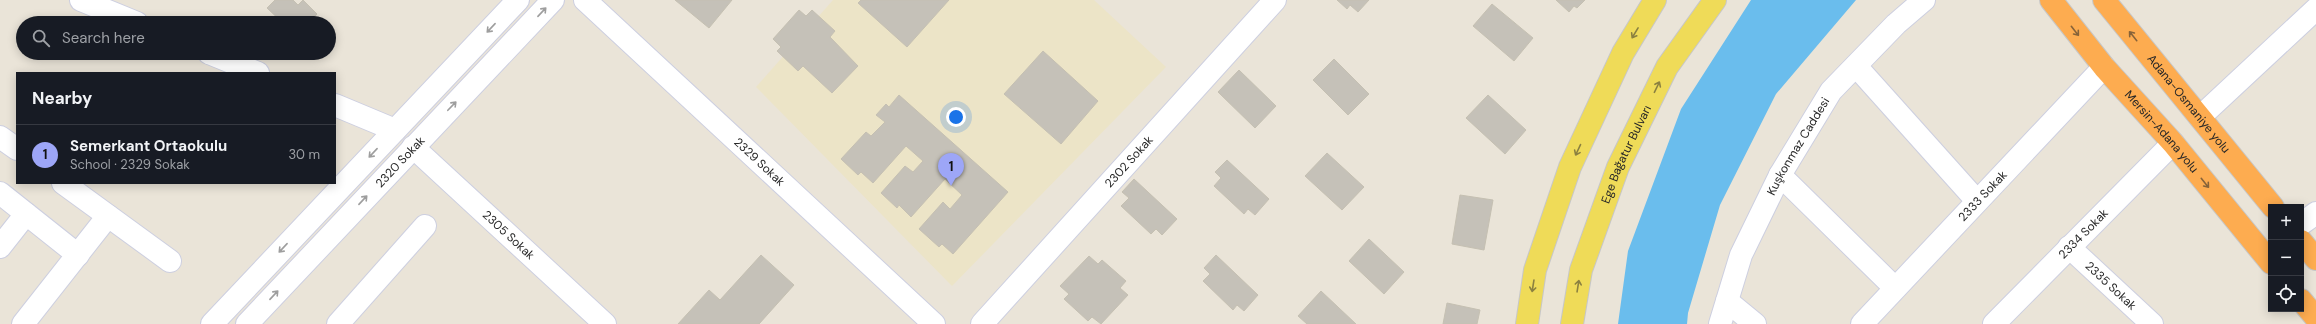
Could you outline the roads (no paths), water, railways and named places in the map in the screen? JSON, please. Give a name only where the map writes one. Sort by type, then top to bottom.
[{"type":"highway","name":"Mersin-Adana yolu","points":[[2051,0],[2104,67],[2173,143],[2268,259]]},
{"type":"highway","name":"Adana-Osmaniye yolu","points":[[2104,0],[2271,204]]},
{"type":"highway","points":[[2304,245],[2316,259]]},
{"type":"highway","points":[[2304,304],[2316,318]]},
{"type":"main road","points":[[1526,324],[1535,270],[1570,167],[1623,53],[1655,0]]},
{"type":"main road","name":"Ege Bağatur Bulvarı","points":[[1572,324],[1581,270],[1618,167],[1667,67],[1715,0]]},
{"type":"street","points":[[81,0],[120,16]]},
{"type":"street","name":"2320 Sokak","points":[[212,324],[518,0]]},
{"type":"street","name":"2320 Sokak","points":[[248,324],[553,0]]},
{"type":"street","name":"2329 Sokak","points":[[585,0],[934,324]]},
{"type":"street","name":"2302 Sokak","points":[[982,324],[1275,0]]},
{"type":"street","name":"Kuşkonmaz Caddesi","points":[[1720,324],[1741,255],[1780,175],[1831,91],[1896,24],[1924,0]]},
{"type":"street","points":[[2200,117],[2316,9]]},
{"type":"street","points":[[226,60],[256,72]]},
{"type":"street","points":[[1856,66],[1977,201]]},
{"type":"street","name":"2333 Sokak","points":[[1862,324],[2104,67]]},
{"type":"street","points":[[336,105],[395,130]]},
{"type":"street","points":[[0,137],[16,148]]},
{"type":"street","name":"2334 Sokak","points":[[1994,324],[2173,143]]},
{"type":"street","name":"2305 Sokak","points":[[413,147],[605,324]]},
{"type":"street","points":[[1780,175],[1895,288]]},
{"type":"street","points":[[64,184],[170,261]]},
{"type":"street","points":[[0,193],[78,255]]},
{"type":"street","points":[[2304,222],[2316,212]]},
{"type":"street","points":[[0,247],[26,214]]},
{"type":"street","points":[[23,324],[108,216]]},
{"type":"street","points":[[338,324],[425,226]]},
{"type":"street","name":"2335 Sokak","points":[[2069,247],[2152,324]]},
{"type":"street","points":[[1727,301],[1755,324]]},
{"type":"water","points":[[1751,0],[1856,0],[1776,94],[1720,205],[1688,313],[1687,324],[1618,324],[1628,251],[1681,109]]},
{"type":"place","name":"Semerkant Ortaokulu","points":[[951,186]]}]
